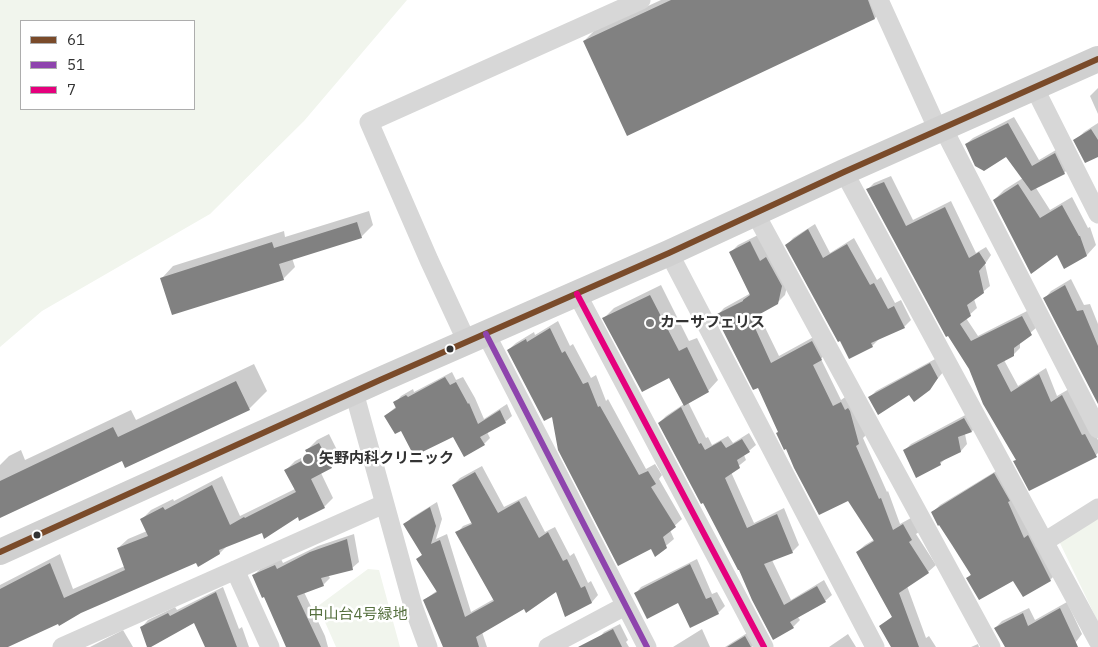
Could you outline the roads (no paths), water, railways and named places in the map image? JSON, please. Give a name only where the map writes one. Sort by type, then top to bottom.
[{"type":"street","points":[[641,0],[369,122],[429,260],[477,338],[647,647]]},
{"type":"street","points":[[879,0],[941,129],[1098,429]]},
{"type":"street","points":[[0,552],[354,392],[670,253],[844,172],[1098,59]]},
{"type":"street","points":[[1034,87],[1098,214]]},
{"type":"street","points":[[844,172],[1098,641]]},
{"type":"street","points":[[755,213],[991,647]]},
{"type":"street","points":[[670,253],[874,647]]},
{"type":"street","points":[[577,294],[764,647]]},
{"type":"street","points":[[354,392],[413,606],[428,647]]},
{"type":"street","points":[[62,647],[384,504]]},
{"type":"street","points":[[1044,542],[1098,508]]},
{"type":"street","points":[[235,570],[270,647]]},
{"type":"street","points":[[548,647],[625,606]]},
{"type":"place","name":"カーサフェリス","points":[[650,323]]},
{"type":"place","name":"矢野内科クリニック","points":[[308,459]]},
{"type":"park label","name":"中山台4号緑地","points":[[358,615]]}]
